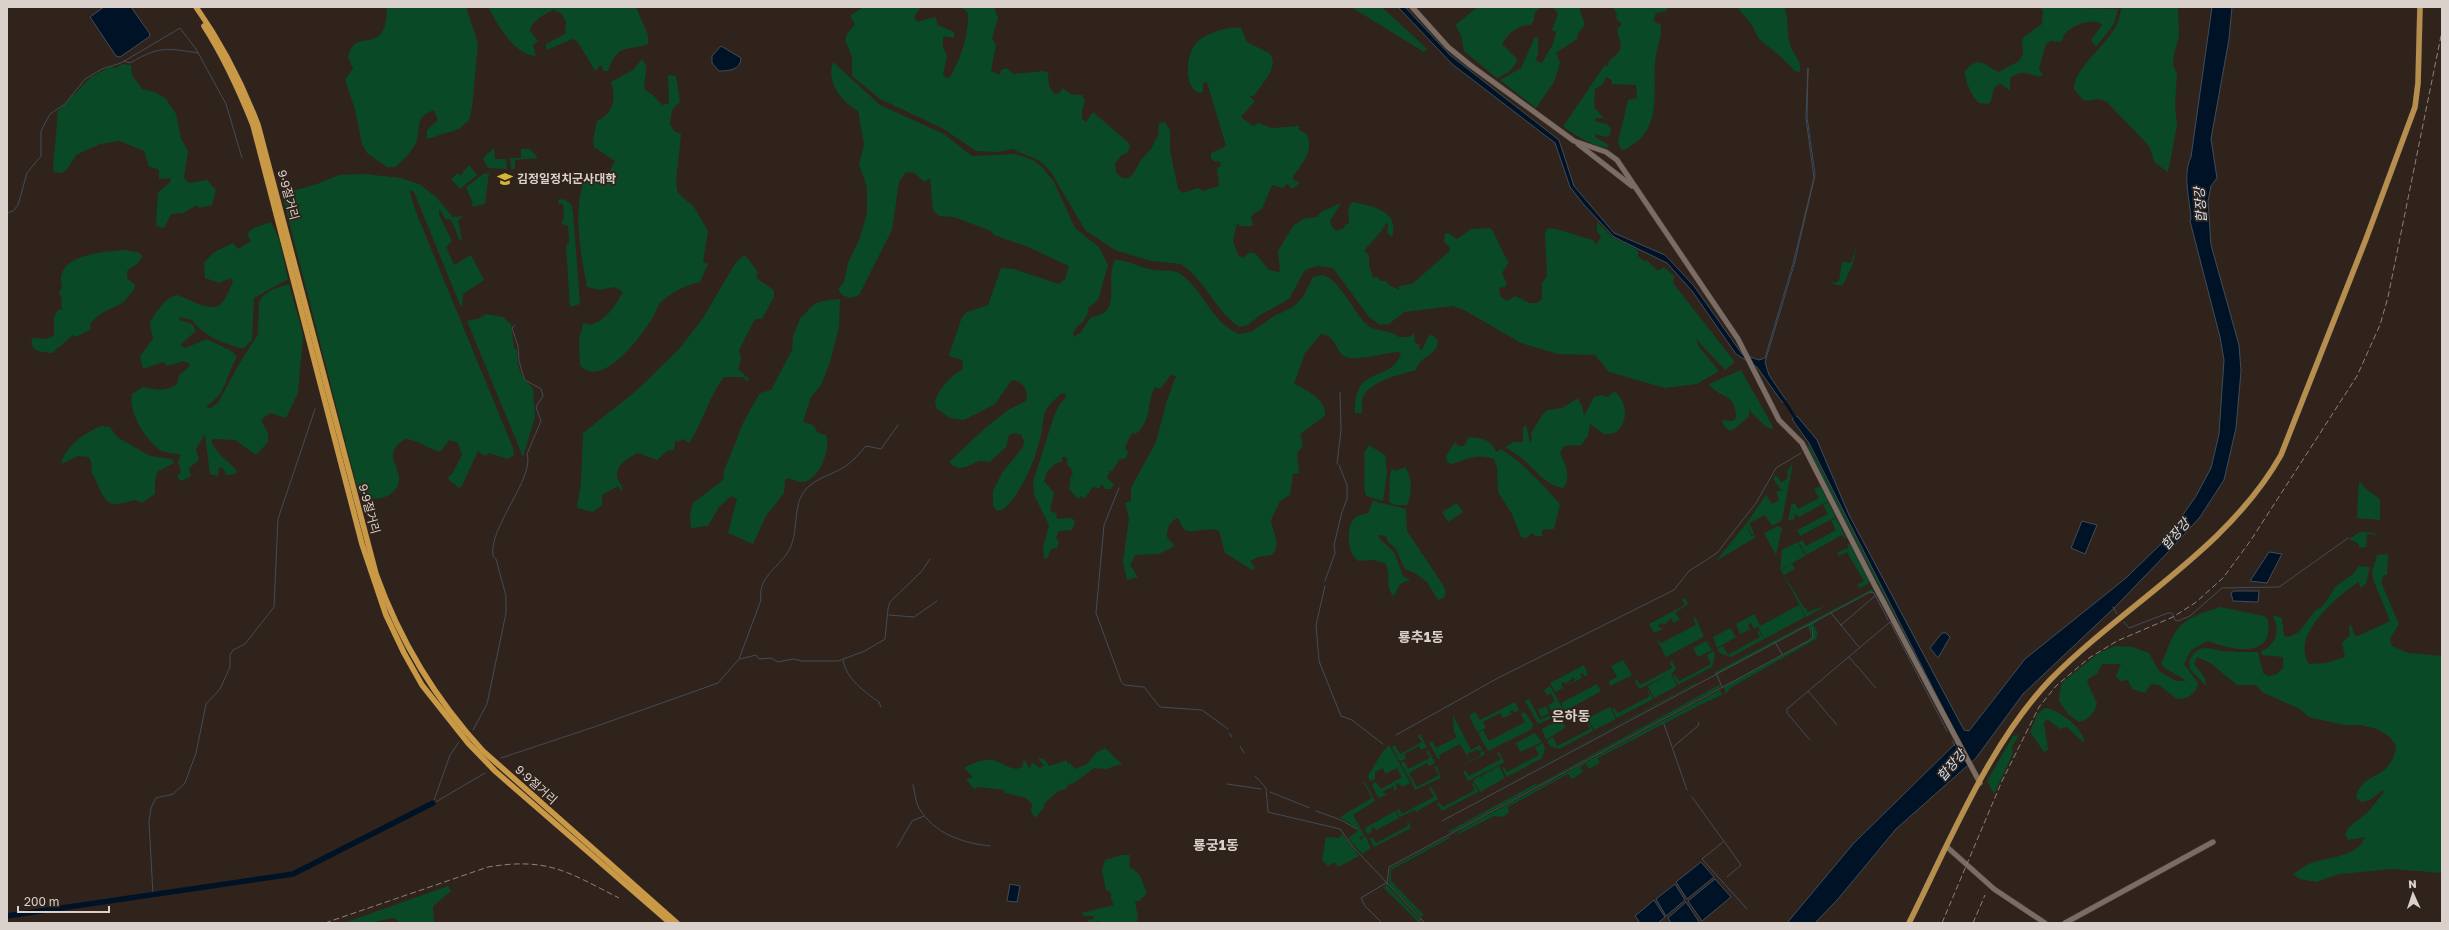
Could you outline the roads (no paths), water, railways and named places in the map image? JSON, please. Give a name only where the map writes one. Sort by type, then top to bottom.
[{"type":"highway","name":"9·9절거리","points":[[192,7],[219,49],[240,91],[253,125],[362,544],[386,614],[404,653],[422,685],[445,714],[495,771],[670,923]]},
{"type":"highway","name":"9·9절거리","points":[[196,7],[222,46],[258,124],[376,574],[390,612],[409,651],[427,681],[458,722],[488,757],[677,923]]},
{"type":"main road","points":[[1412,7],[1455,53],[1574,140],[1636,189]]},
{"type":"main road","points":[[1909,923],[1980,783],[2003,741],[2025,709],[2051,679],[2221,532],[2263,484],[2281,455],[2366,240],[2415,107],[2418,83],[2420,7]]},
{"type":"main road","points":[[1574,140],[1613,156],[1726,322],[1746,355],[1748,362],[1779,420],[1802,443],[1980,783]]},
{"type":"main road","points":[[2065,923],[2213,842]]},
{"type":"main road","points":[[1947,847],[1994,889],[2045,923]]},
{"type":"water","points":[[104,7],[131,7],[150,34],[149,37],[120,57],[116,56],[90,17]]},
{"type":"water","points":[[1398,7],[1405,7],[1450,55],[1559,140],[1574,186],[1614,233],[1665,255],[1694,286],[1742,354],[1759,360],[1765,358],[1793,264],[1814,178],[1806,118],[1808,68],[1807,117],[1815,175],[1794,265],[1765,362],[1769,375],[1786,400],[1782,402],[1757,367],[1736,354],[1692,291],[1667,263],[1614,237],[1584,205],[1570,187],[1555,143],[1452,64]]},
{"type":"water","name":"합장강","points":[[2212,7],[2232,7],[2229,39],[2211,139],[2217,178],[2211,186],[2208,201],[2211,245],[2239,345],[2241,371],[2236,428],[2224,480],[2200,517],[2172,548],[2115,607],[2023,694],[1976,758],[1896,829],[1838,899],[1815,923],[1787,923],[1853,844],[1959,740],[1809,443],[1792,419],[1797,416],[1817,440],[1849,515],[1964,730],[1969,731],[2025,659],[2126,578],[2167,538],[2196,496],[2211,468],[2219,434],[2224,360],[2220,337],[2190,221],[2187,172],[2191,157]]},
{"type":"water","points":[[721,46],[741,58],[739,65],[730,70],[719,71],[712,63],[712,56]]},
{"type":"water","points":[[2082,521],[2097,525],[2085,554],[2071,548]]},
{"type":"water","points":[[2269,552],[2282,554],[2267,583],[2250,581]]},
{"type":"water","points":[[2234,591],[2259,591],[2258,602],[2233,601],[2231,593]]},
{"type":"water","points":[[1942,633],[1946,633],[1950,637],[1938,658],[1930,648]]},
{"type":"water","points":[[1701,862],[1714,877],[1687,899],[1676,882]]},
{"type":"water","points":[[1715,879],[1731,897],[1702,921],[1688,901]]},
{"type":"water","points":[[1010,884],[1020,886],[1017,902],[1007,901]]},
{"type":"water","points":[[1675,884],[1685,900],[1666,916],[1656,899]]},
{"type":"water","points":[[1654,900],[1665,917],[1658,923],[1640,923],[1635,916]]},
{"type":"water","points":[[1686,902],[1700,923],[1671,923],[1668,918]]},
{"type":"waterway","points":[[7,213],[13,211],[18,205],[27,173],[41,156],[41,131],[50,114],[65,104],[85,79],[102,69],[121,63],[180,28],[196,49],[226,104],[242,158]]},
{"type":"waterway","points":[[124,61],[130,63],[140,57],[156,51],[170,49],[198,53]]},
{"type":"waterway","points":[[473,730],[487,704],[506,613],[506,596],[496,559],[493,556],[493,545],[497,532],[524,476],[528,464],[527,454],[541,421],[536,407],[543,396],[541,389],[525,380],[523,375],[519,361],[518,346],[512,328],[515,325]]},
{"type":"waterway","points":[[1337,464],[1341,430],[1340,392]]},
{"type":"waterway","points":[[1783,399],[1796,419]]},
{"type":"waterway","points":[[153,895],[149,821],[151,808],[156,798],[173,794],[185,783],[196,753],[206,704],[220,689],[230,667],[230,655],[233,650],[245,644],[274,607],[278,519],[315,409]]},
{"type":"waterway","points":[[501,758],[718,683],[739,659],[761,600],[763,584],[766,578],[786,555],[790,548],[793,541],[799,502],[806,489],[820,479],[846,466],[866,446],[881,449],[898,425]]},
{"type":"waterway","points":[[1396,735],[1498,678],[1674,590],[1689,571],[1717,553],[1756,503],[1776,468],[1801,453]]},
{"type":"waterway","points":[[1325,581],[1335,553],[1334,545],[1342,512],[1347,499],[1347,485],[1339,465]]},
{"type":"waterway","points":[[1119,488],[1104,525],[1096,613],[1121,681],[1124,685],[1144,687],[1160,707],[1202,710],[1228,729]]},
{"type":"waterway","points":[[2124,622],[2129,628],[2168,613],[2172,613],[2175,620],[2178,621],[2190,616],[2222,588],[2279,587],[2348,538]]},
{"type":"waterway","points":[[740,659],[756,655],[759,659],[771,658],[778,662],[793,659],[802,661],[838,661],[865,651],[885,639],[890,602],[921,572],[930,559]]},
{"type":"waterway","points":[[1325,586],[1316,625],[1319,661],[1341,716],[1352,720],[1383,744]]},
{"type":"waterway","points":[[1442,821],[1870,592],[1874,593],[1888,620]]},
{"type":"waterway","points":[[1841,625],[1875,596]]},
{"type":"waterway","points":[[889,615],[914,617],[937,601]]},
{"type":"waterway","points":[[2113,607],[2117,614]]},
{"type":"waterway","points":[[1831,613],[1859,647]]},
{"type":"waterway","points":[[1890,622],[1947,731]]},
{"type":"waterway","points":[[1810,740],[1787,713],[1787,709],[1890,622]]},
{"type":"waterway","points":[[1387,884],[1389,867],[1808,641],[1813,637],[1812,628]]},
{"type":"waterway","points":[[1775,642],[1782,654]]},
{"type":"waterway","points":[[1849,657],[1876,688]]},
{"type":"waterway","points":[[843,660],[852,679],[879,702],[881,707]]},
{"type":"waterway","points":[[1716,673],[1722,687]]},
{"type":"waterway","points":[[1808,691],[1837,725]]},
{"type":"waterway","points":[[1673,747],[1699,725],[1698,722]]},
{"type":"waterway","points":[[1664,724],[1687,790]]},
{"type":"waterway","points":[[1229,733],[1232,737]]},
{"type":"waterway","name":"합장강","points":[[1952,741],[1955,746]]},
{"type":"waterway","points":[[433,803],[450,755],[459,742]]},
{"type":"waterway","points":[[1240,746],[1244,753]]},
{"type":"waterway","points":[[434,803],[485,773]]},
{"type":"waterway","points":[[1255,776],[1266,788],[1268,812],[1340,829],[1353,847],[1425,923]]},
{"type":"waterway","points":[[1227,784],[1261,789]]},
{"type":"waterway","points":[[913,785],[919,808],[925,817],[941,831],[960,840],[990,846]]},
{"type":"waterway","points":[[1270,792],[1310,808]]},
{"type":"waterway","points":[[1692,797],[1741,865],[1727,877]]},
{"type":"waterway","points":[[7,916],[293,874],[433,803]]},
{"type":"waterway","points":[[1316,811],[1341,820],[1357,829]]},
{"type":"waterway","points":[[897,847],[912,821],[924,816]]},
{"type":"waterway","points":[[1723,842],[1702,859],[1747,909]]},
{"type":"waterway","points":[[1382,923],[1365,906],[1361,898],[1386,883]]},
{"type":"waterway","points":[[1418,923],[1421,919]]},
{"type":"railway","points":[[1942,923],[2002,781],[2039,707],[2056,686],[2089,658],[2117,641],[2173,617],[2195,603],[2223,578],[2251,540],[2357,376],[2380,325],[2388,297],[2442,31]]},
{"type":"railway","points":[[325,923],[488,867],[509,864],[527,864],[557,869],[571,874],[619,898]]},
{"type":"railway","points":[[1973,923],[1985,895]]},
{"type":"place","name":"김정일정치군사대학","points":[[505,179]]},
{"type":"district","name":"룡추1동","points":[[1421,637]]},
{"type":"district","name":"은하동","points":[[1571,716]]},
{"type":"district","name":"룡궁1동","points":[[1216,845]]}]
